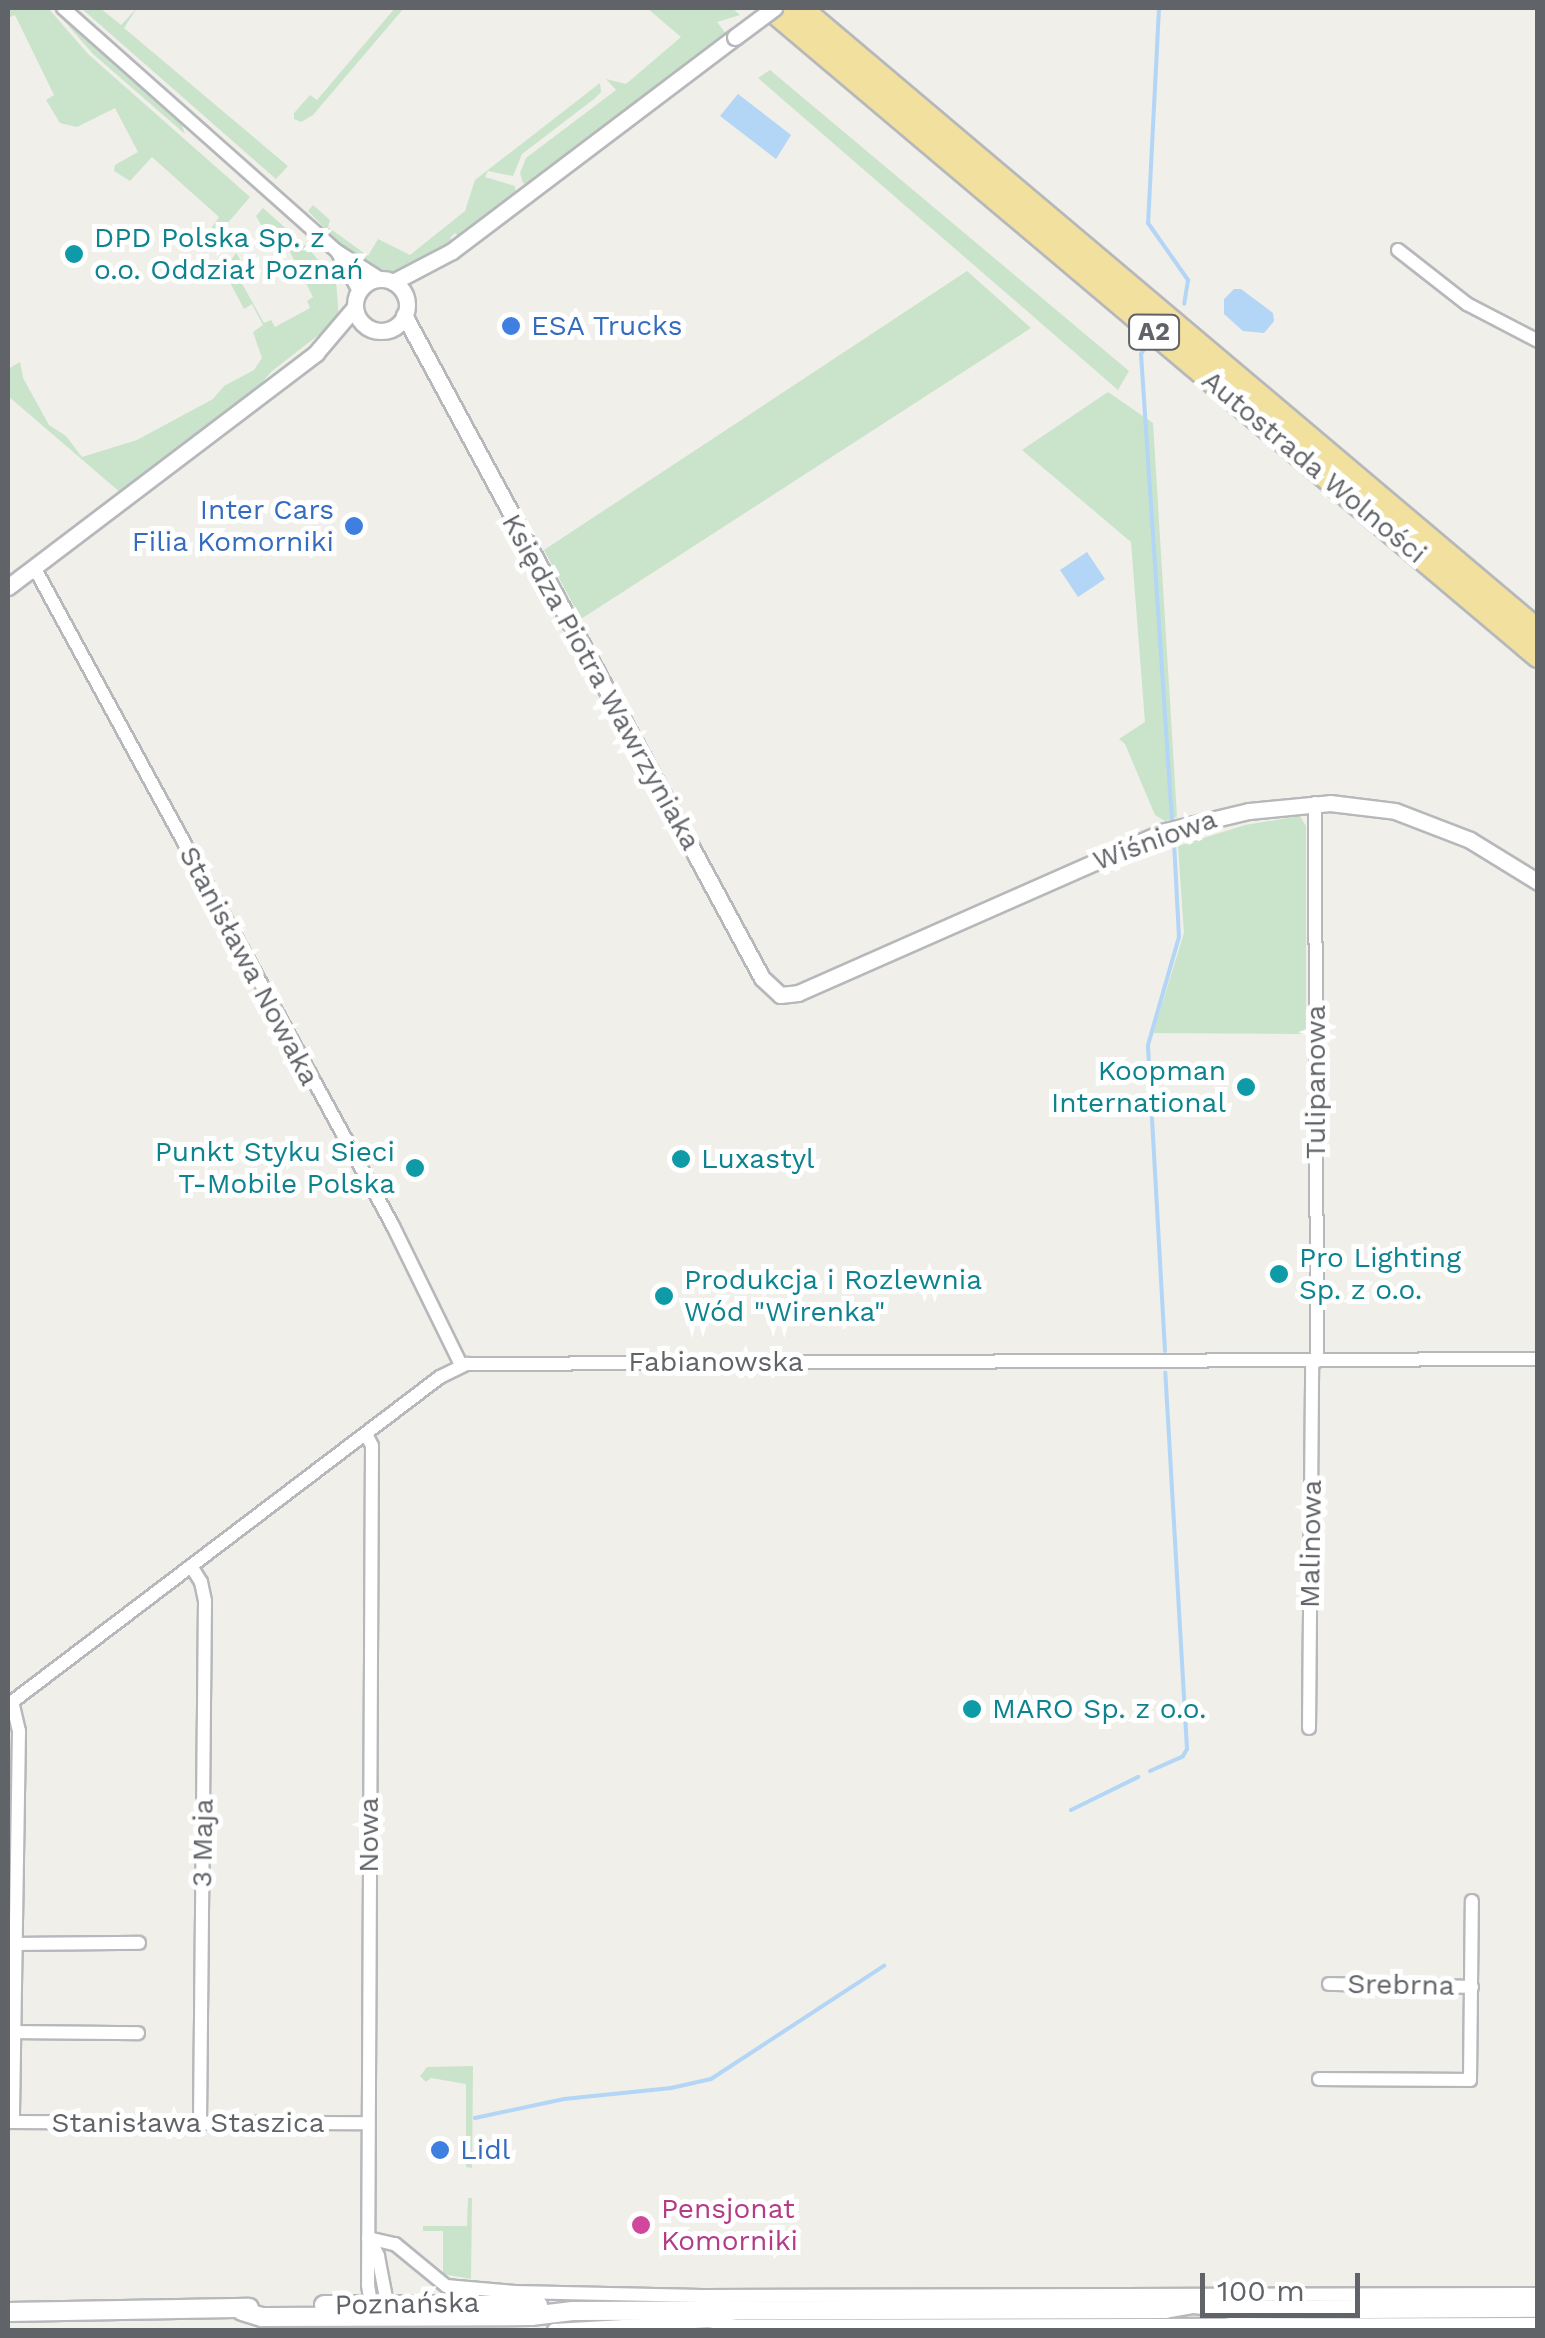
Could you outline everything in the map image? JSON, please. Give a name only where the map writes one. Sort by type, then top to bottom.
[{"type":"highway","name":"Autostrada Wolności","points":[[772,8],[1538,656]]},
{"type":"highway","name":"Autostrada Wolności","points":[[800,8],[1538,632]]},
{"type":"main road","name":"Poznańska","points":[[8,2312],[242,2311],[261,2306],[382,2317],[1166,2301],[1193,2314],[1242,2309],[1538,2308]]},
{"type":"street","points":[[63,8],[337,251],[387,281]]},
{"type":"street","points":[[316,353],[357,299],[452,251],[772,8]]},
{"type":"street","points":[[1398,250],[1467,304],[1538,341]]},
{"type":"street","points":[[337,251],[367,326]]},
{"type":"street","points":[[8,587],[316,353],[367,326],[386,330],[452,251]]},
{"type":"street","name":"Księdza Piotra Wawrzyniaka","points":[[387,281],[405,307],[428,365],[762,978],[780,995]]},
{"type":"street","name":"Księdza Piotra Wawrzyniaka","points":[[386,330],[428,365]]},
{"type":"street","name":"Stanisława Nowaka","points":[[34,567],[408,1255],[462,1366]]},
{"type":"street","name":"Wiśniowa","points":[[780,995],[798,992],[1165,831],[1218,816],[1315,803],[1359,804],[1416,817],[1479,845],[1538,882]]},
{"type":"street","name":"Tulipanowa","points":[[1314,1361],[1315,803]]},
{"type":"street","name":"Fabianowska","points":[[462,1366],[1538,1360]]},
{"type":"street","name":"Malinowa","points":[[1309,1728],[1314,1361]]},
{"type":"street","points":[[10,2122],[19,1731],[10,1703],[462,1366]]},
{"type":"street","name":"Nowa","points":[[366,1434],[372,1446],[368,2238],[382,2317]]},
{"type":"street","name":"3 Maja","points":[[191,1566],[201,1582],[205,1601],[200,2123]]},
{"type":"street","points":[[1319,2079],[1470,2080],[1472,1902]]},
{"type":"street","points":[[16,1944],[138,1944]]},
{"type":"street","name":"Srebrna","points":[[1330,1984],[1472,1987]]},
{"type":"street","points":[[14,2032],[138,2033]]},
{"type":"street","name":"Stanisława Staszica","points":[[10,2122],[368,2123]]},
{"type":"street","points":[[368,2238],[395,2244],[442,2284],[462,2289],[1166,2301]]},
{"type":"street","name":"Poznańska","points":[[1166,2301],[1538,2294]]},
{"type":"street","points":[[554,2329],[708,2321],[736,2326],[1538,2324]]},
{"type":"green space","points":[[8,8],[48,8],[88,54],[250,197],[214,239],[202,242],[219,217],[152,157],[130,181],[114,171],[115,165],[138,152],[115,108],[77,127],[60,123],[46,100],[54,95],[15,15],[8,18]]},
{"type":"green space","points":[[53,8],[180,119],[185,134],[93,54]]},
{"type":"green space","points":[[81,8],[100,8],[121,25],[137,8],[124,28],[288,166],[276,179]]},
{"type":"green space","points":[[395,8],[404,8],[313,115],[301,122],[294,119],[294,113],[310,95],[317,100]]},
{"type":"green space","points":[[647,8],[732,8],[740,15],[717,22],[727,35],[528,185],[523,183],[520,173],[526,158],[616,90],[606,79],[626,84],[681,37]]},
{"type":"green space","points":[[770,70],[1129,371],[1118,390],[758,78]]},
{"type":"green space","points":[[600,83],[601,92],[594,99],[522,154],[513,176],[488,171],[485,177],[515,186],[516,195],[460,238],[455,233],[450,238],[454,243],[397,273],[372,269],[351,255],[308,211],[313,205],[330,220],[328,227],[368,256],[378,239],[410,255],[465,211],[475,180]]},
{"type":"green space","points":[[263,208],[308,248],[336,281],[339,319],[272,371],[252,394],[121,493],[8,396],[8,369],[20,362],[23,378],[49,425],[66,436],[82,457],[137,440],[213,399],[224,386],[254,370],[262,358],[253,332],[263,325],[252,304],[244,309],[224,271],[236,253],[242,263],[235,271],[264,323],[271,320],[275,327],[310,308],[307,301],[313,297],[282,236],[274,240],[261,225],[256,216]]},
{"type":"green space","points":[[967,271],[1031,328],[581,619],[544,550]]},
{"type":"green space","points":[[1108,392],[1153,423],[1177,817],[1165,821],[1155,815],[1125,744],[1119,739],[1145,722],[1131,542],[1022,450]]},
{"type":"green space","points":[[1300,816],[1306,826],[1306,1034],[1153,1033],[1184,933],[1178,846],[1245,825]]},
{"type":"green space","points":[[473,2066],[472,2168],[466,2167],[466,2084],[431,2078],[426,2082],[420,2076],[427,2067]]},
{"type":"green space","points":[[468,2198],[472,2198],[471,2279],[443,2274],[443,2231],[423,2231],[423,2226],[467,2226]]},
{"type":"water","points":[[738,94],[791,135],[776,159],[720,116]]},
{"type":"water","points":[[1234,289],[1241,289],[1273,313],[1274,321],[1264,333],[1243,331],[1224,314],[1224,299]]},
{"type":"water","points":[[1087,552],[1105,579],[1078,597],[1060,570]]},
{"type":"waterway","points":[[1159,8],[1148,223],[1188,280],[1184,304]]},
{"type":"waterway","points":[[1145,348],[1141,354],[1172,820]]},
{"type":"waterway","points":[[1165,1351],[1148,1045],[1179,937],[1174,840]]},
{"type":"waterway","points":[[1150,1771],[1183,1756],[1187,1749],[1165,1373]]},
{"type":"waterway","points":[[1071,1810],[1138,1777]]},
{"type":"waterway","points":[[475,2118],[564,2099],[671,2088],[711,2079],[884,1966]]},
{"type":"place","name":"DPD Polska Sp. z o.o. Oddział Poznań","points":[[74,254]]},
{"type":"place","name":"ESA Trucks","points":[[511,326]]},
{"type":"place","name":"Inter Cars Filia Komorniki","points":[[354,526]]},
{"type":"place","name":"Koopman International","points":[[1246,1087]]},
{"type":"place","name":"Luxastyl","points":[[681,1159]]},
{"type":"place","name":"Punkt Styku Sieci T-Mobile Polska","points":[[415,1168]]},
{"type":"place","name":"Pro Lighting Sp. z o.o.","points":[[1279,1274]]},
{"type":"place","name":"Produkcja i Rozlewnia Wód \"Wirenka\"","points":[[664,1296]]},
{"type":"place","name":"MARO Sp. z o.o.","points":[[972,1709]]},
{"type":"place","name":"Lidl","points":[[440,2150]]},
{"type":"place","name":"Pensjonat Komorniki","points":[[641,2225]]}]
